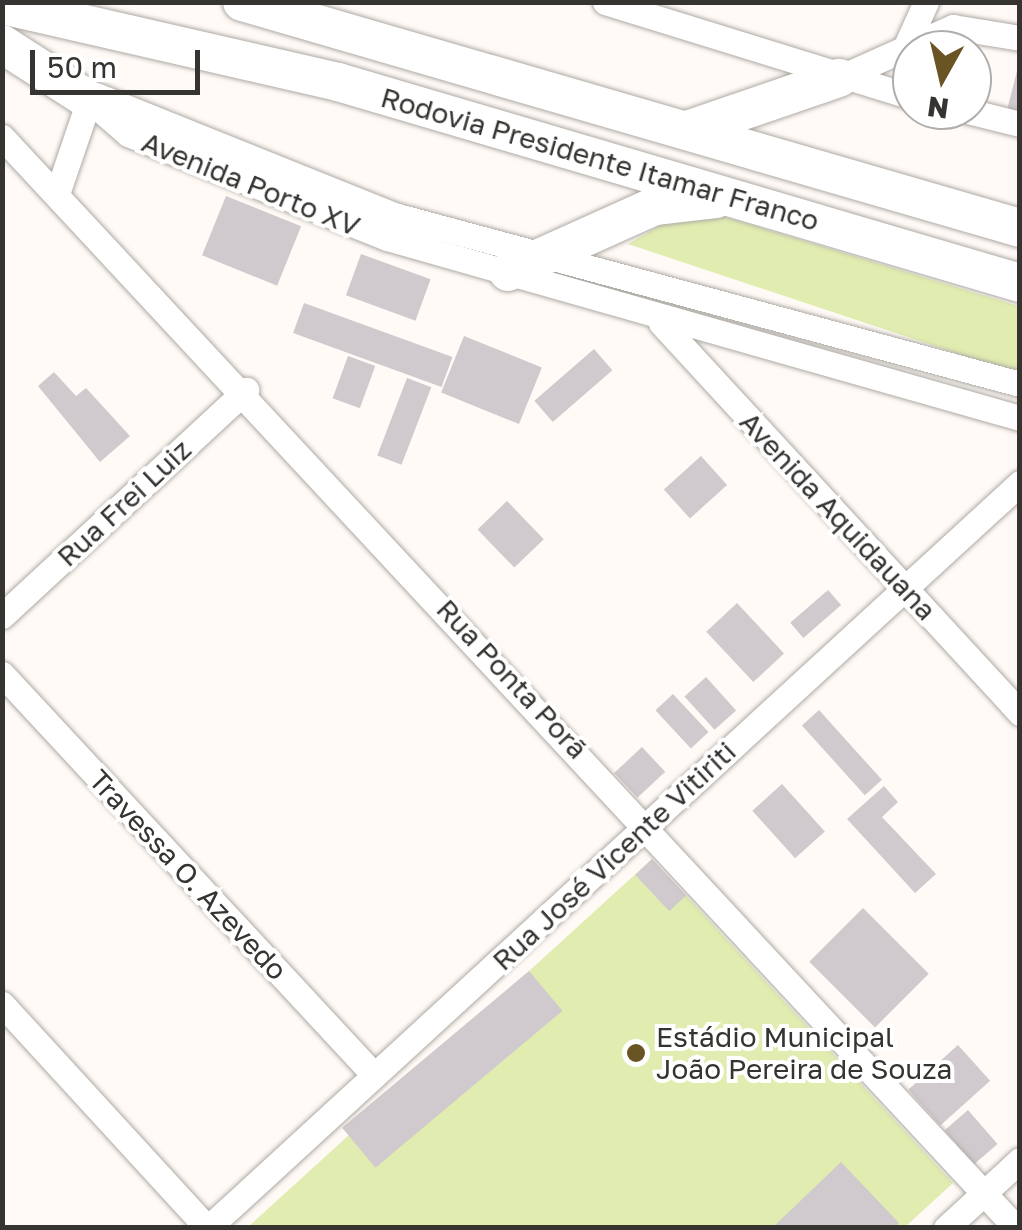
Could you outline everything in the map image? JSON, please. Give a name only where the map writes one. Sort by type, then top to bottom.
[{"type":"highway","name":"Rodovia Presidente Itamar Franco","points":[[242,2],[1020,228]]},
{"type":"highway","name":"Rodovia Presidente Itamar Franco","points":[[2,5],[338,82],[1020,283]]},
{"type":"highway","points":[[2,44],[89,100]]},
{"type":"highway","points":[[687,130],[839,78]]},
{"type":"highway","points":[[524,264],[655,206],[733,197]]},
{"type":"street","points":[[605,2],[892,92]]},
{"type":"street","points":[[913,30],[926,2]]},
{"type":"street","points":[[946,30],[971,30]]},
{"type":"street","points":[[992,33],[1020,38]]},
{"type":"street","points":[[839,78],[892,53]]},
{"type":"street","points":[[57,194],[89,100]]},
{"type":"street","name":"Avenida Porto XV","points":[[89,100],[128,134],[253,189],[524,264],[886,345],[1020,384]]},
{"type":"street","name":"Avenida Porto XV","points":[[89,100],[524,264],[656,318],[1020,418]]},
{"type":"street","points":[[992,117],[1020,124]]},
{"type":"street","name":"Rua Ponta Porã","points":[[2,137],[246,390],[1016,1228]]},
{"type":"street","points":[[651,290],[656,318]]},
{"type":"street","name":"Avenida Aquidauana","points":[[656,318],[1020,713]]},
{"type":"street","points":[[879,380],[886,345]]},
{"type":"street","name":"Rua Frei Luiz","points":[[2,616],[246,390]]},
{"type":"street","name":"Rua José Vicente Vitiriti","points":[[207,1228],[1020,483]]},
{"type":"street","name":"Travessa O. Azevedo","points":[[2,674],[374,1075]]},
{"type":"street","points":[[2,1004],[207,1228]]},
{"type":"street","points":[[946,1228],[1020,1160]]},
{"type":"green space","points":[[692,207],[1019,306],[1019,374],[628,244]]},
{"type":"green space","name":"Estádio Municipal João Pereira de Souza","points":[[652,859],[953,1183],[905,1227],[247,1228]]},
{"type":"building","points":[[1020,67],[1020,118],[1006,114]]},
{"type":"building","points":[[226,196],[301,226],[277,286],[202,255]]},
{"type":"building","points":[[361,254],[431,279],[415,321],[346,295]]},
{"type":"building","points":[[304,303],[452,357],[442,387],[293,333]]},
{"type":"building","points":[[464,336],[542,367],[519,424],[441,393]]},
{"type":"building","points":[[594,349],[612,370],[553,422],[534,401]]},
{"type":"building","points":[[348,356],[375,366],[360,408],[333,398]]},
{"type":"building","points":[[54,372],[76,396],[86,388],[130,436],[100,462],[38,386]]},
{"type":"building","points":[[407,378],[431,387],[402,465],[377,455]]},
{"type":"building","points":[[701,456],[727,485],[690,518],[664,489]]},
{"type":"building","points":[[507,501],[544,539],[514,568],[478,529]]},
{"type":"building","points":[[828,590],[841,605],[803,638],[790,623]]},
{"type":"building","points":[[737,603],[784,653],[753,682],[706,632]]},
{"type":"building","points":[[706,677],[736,710],[715,730],[684,696]]},
{"type":"building","points":[[673,694],[708,732],[691,748],[655,710]]},
{"type":"building","points":[[819,710],[882,780],[865,795],[802,725]]},
{"type":"building","points":[[642,747],[665,772],[637,798],[614,773]]},
{"type":"building","points":[[782,784],[825,832],[795,858],[752,811]]},
{"type":"building","points":[[884,786],[898,802],[882,817],[936,874],[915,893],[847,819]]},
{"type":"building","points":[[652,859],[686,896],[669,911],[635,875]]},
{"type":"building","points":[[863,908],[929,974],[875,1028],[809,962]]},
{"type":"building","points":[[529,971],[562,1011],[376,1168],[342,1128]]},
{"type":"building","points":[[958,1045],[990,1081],[940,1126],[908,1090]]},
{"type":"building","points":[[968,1110],[998,1144],[974,1164],[945,1130]]},
{"type":"building","points":[[841,1162],[899,1223],[894,1228],[772,1228]]},
{"type":"place","name":"Estádio Municipal João Pereira de Souza","points":[[636,1053]]}]
